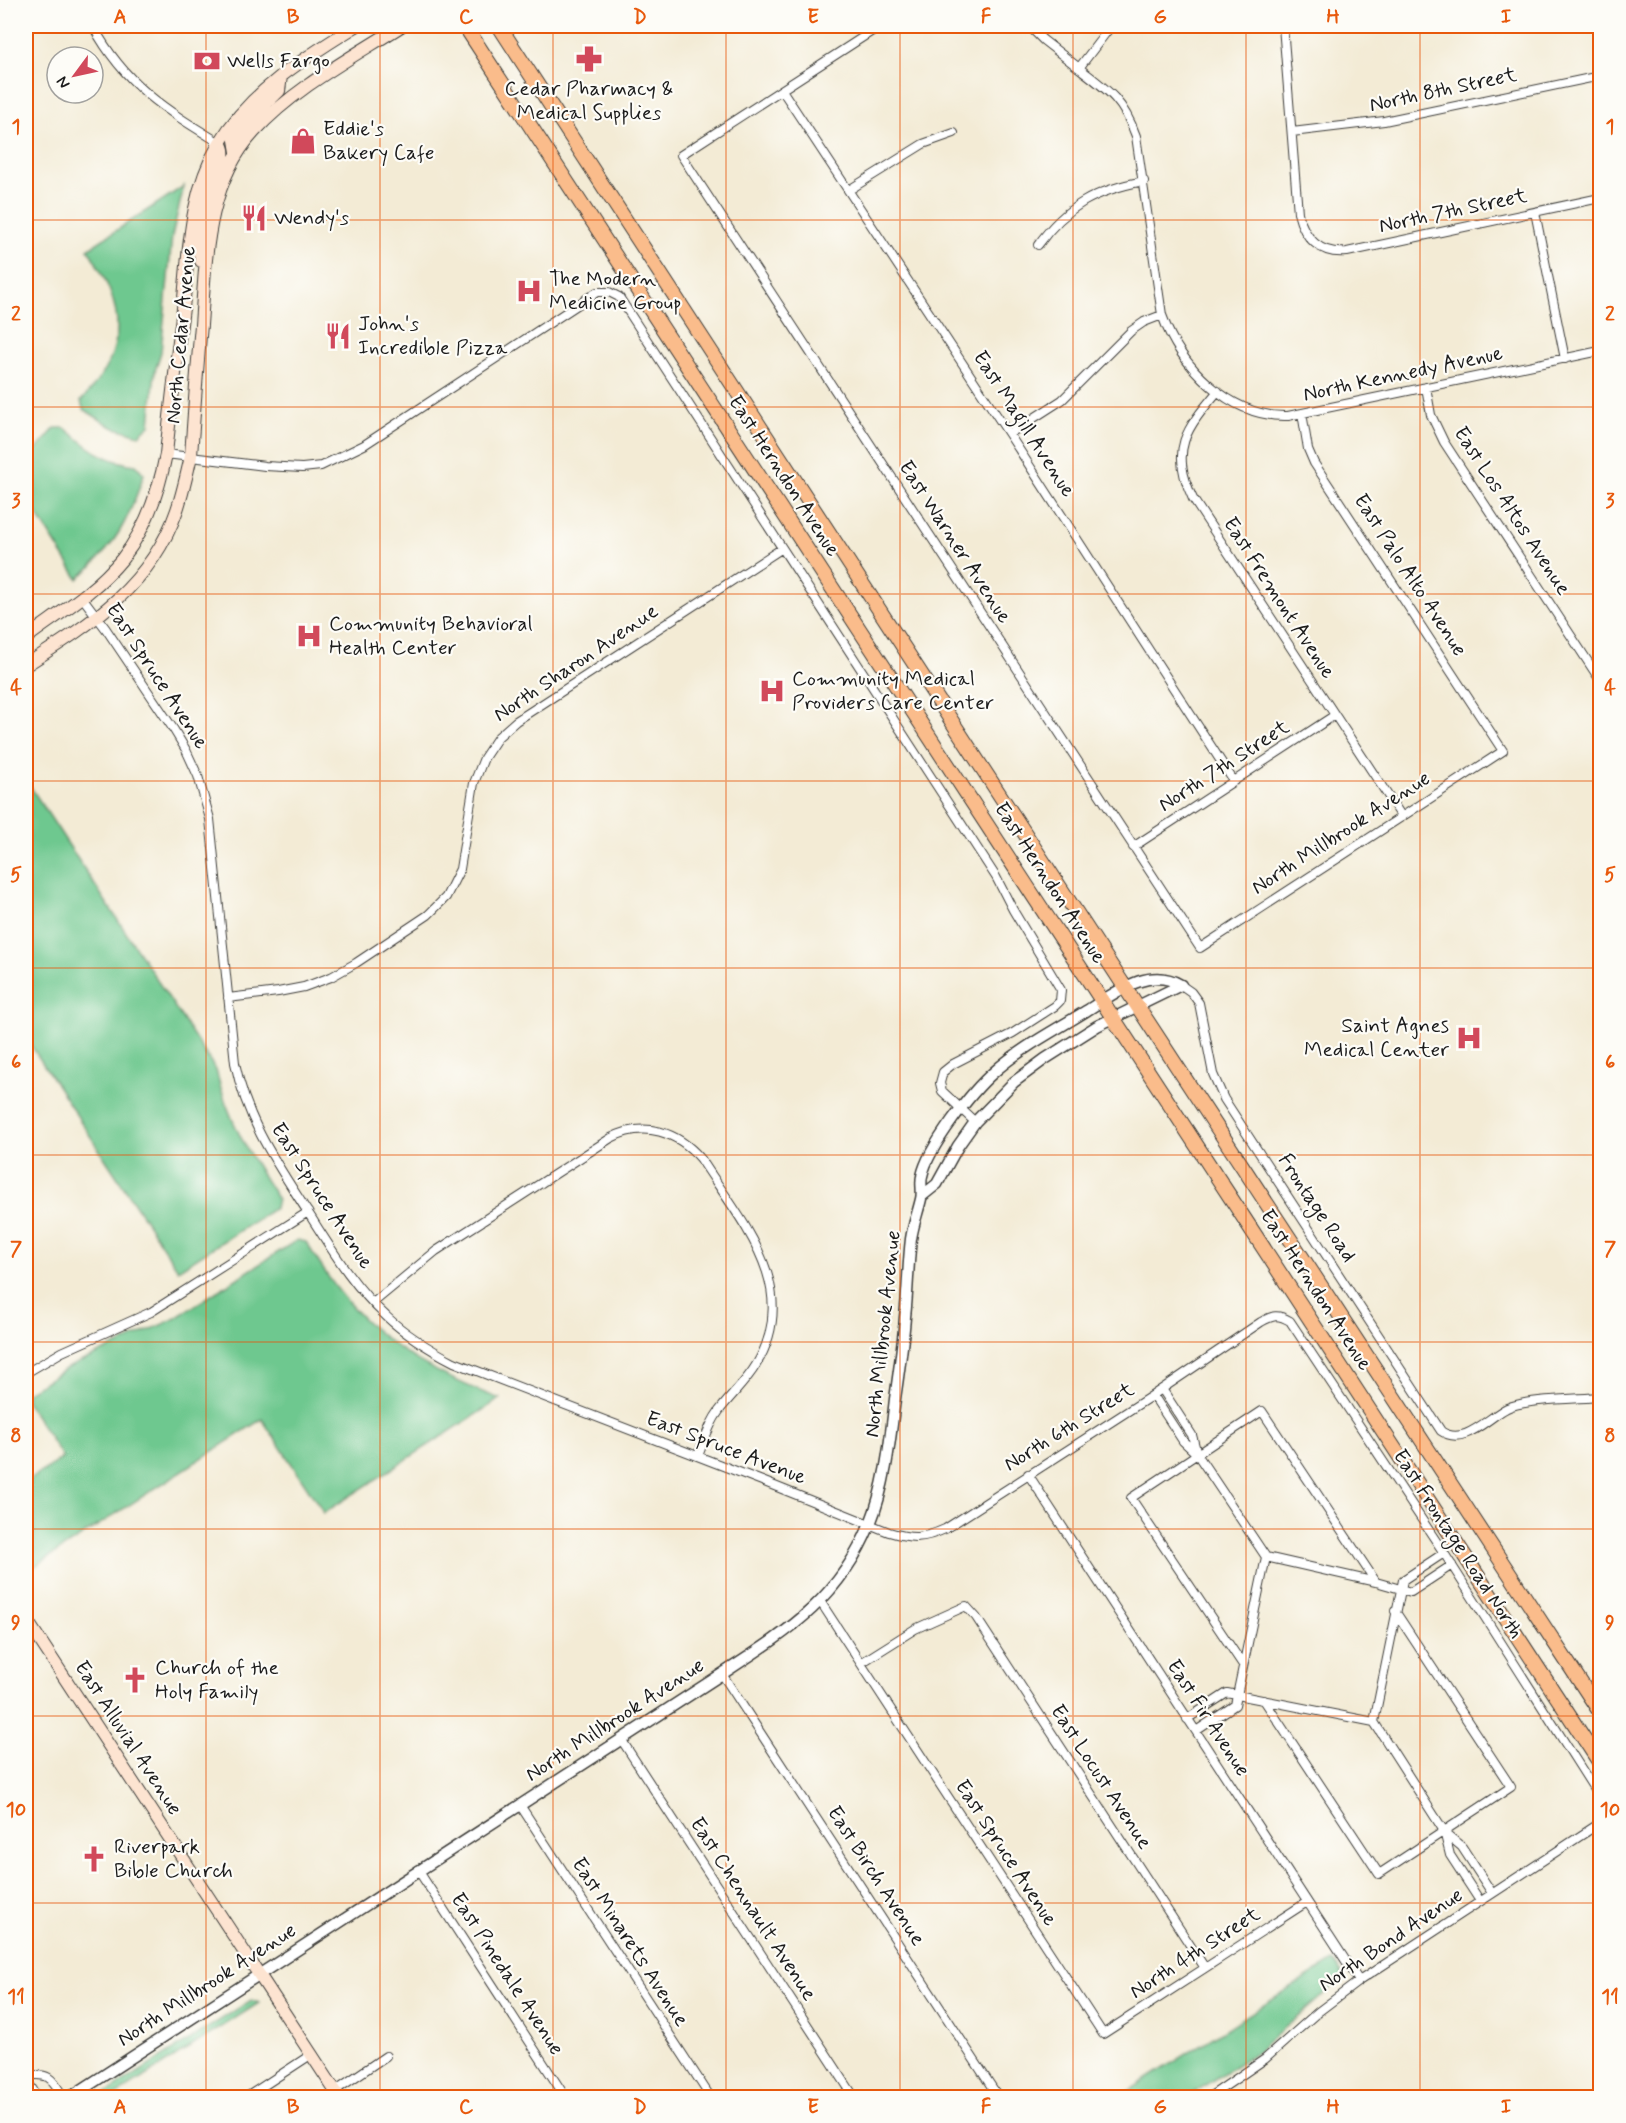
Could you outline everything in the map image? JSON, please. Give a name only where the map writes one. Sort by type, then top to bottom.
[{"type":"main road","name":"North Cedar Avenue","points":[[26,638],[82,597],[122,559],[136,538],[161,481],[166,454],[191,224],[204,179],[220,143],[256,98],[281,76],[356,26]]},
{"type":"main road","name":"North Cedar Avenue","points":[[26,665],[97,617],[125,593],[144,572],[177,511],[190,456],[208,241],[216,203],[237,152],[255,131],[286,103],[400,26]]},
{"type":"main road","name":"East Herndon Avenue","points":[[465,26],[1600,1763]]},
{"type":"main road","name":"East Herndon Avenue","points":[[499,26],[1600,1712]]},
{"type":"main road","points":[[237,152],[236,140],[249,120],[279,91],[281,76]]},
{"type":"main road","points":[[203,280],[198,243],[206,202],[223,157],[223,147],[220,143]]},
{"type":"main road","name":"East Alluvial Avenue","points":[[26,1618],[338,2094]]},
{"type":"street","points":[[93,26],[122,69],[144,92],[169,112],[220,143]]},
{"type":"street","points":[[1029,26],[1043,40],[1106,88],[1125,109],[1136,135],[1162,315],[1180,353],[1218,391]]},
{"type":"street","points":[[1079,68],[1111,26]]},
{"type":"street","points":[[1283,26],[1293,132]]},
{"type":"street","points":[[782,90],[876,27]]},
{"type":"street","name":"North 8th Street","points":[[1293,132],[1375,123],[1600,75]]},
{"type":"street","name":"East Warner Avenue","points":[[782,90],[681,156],[1200,948]]},
{"type":"street","name":"East Magill Avenue","points":[[782,90],[1009,434],[1233,780]]},
{"type":"street","name":"North 7th Street","points":[[1293,132],[1298,213],[1304,230],[1314,243],[1330,252],[1347,252],[1600,198]]},
{"type":"street","points":[[849,190],[923,144],[954,134]]},
{"type":"street","points":[[1038,245],[1053,224],[1078,204],[1114,187],[1144,181]]},
{"type":"street","points":[[1534,212],[1565,359]]},
{"type":"street","points":[[166,454],[265,466],[302,468],[321,466],[364,445],[597,292],[609,292],[619,297],[996,877],[1061,990],[1060,1001],[1055,1006],[1013,1033],[953,1064],[943,1072],[940,1083],[942,1091],[975,1122]]},
{"type":"street","points":[[1009,434],[1062,400],[1131,331],[1144,322],[1162,315]]},
{"type":"street","name":"North Kennedy Avenue","points":[[1218,391],[1239,406],[1275,417],[1600,351]]},
{"type":"street","name":"East Los Altos Avenue","points":[[1425,387],[1431,415],[1444,442],[1600,680]]},
{"type":"street","name":"East Fremont Avenue","points":[[1218,391],[1189,428],[1183,442],[1184,480],[1193,499],[1402,817]]},
{"type":"street","name":"East Palo Alto Avenue","points":[[1302,413],[1308,449],[1314,463],[1503,751]]},
{"type":"street","name":"North Sharon Avenue","points":[[228,998],[303,987],[331,976],[356,963],[428,915],[446,897],[460,869],[474,783],[484,758],[498,737],[516,722],[781,549]]},
{"type":"street","name":"East Spruce Avenue","points":[[82,597],[174,730],[198,776],[210,819],[235,1063],[246,1104],[267,1148],[344,1267],[373,1303],[404,1331],[429,1349],[454,1362],[870,1524]]},
{"type":"street","name":"North 7th Street","points":[[1133,847],[1335,715]]},
{"type":"street","name":"North Millbrook Avenue","points":[[1200,948],[1503,751]]},
{"type":"street","name":"North Millbrook Avenue","points":[[67,2097],[786,1632],[820,1601],[834,1587],[851,1563],[880,1497],[886,1469],[905,1319],[911,1238],[922,1196],[921,1177],[941,1138],[982,1084],[1003,1064],[1102,1001],[1146,978],[1173,980],[1181,985]]},
{"type":"street","name":"North Millbrook Avenue","points":[[922,1196],[937,1185],[958,1146],[975,1122],[1014,1082],[1029,1070],[1113,1018],[1181,985]]},
{"type":"street","name":"Frontage Road","points":[[1181,985],[1191,992],[1199,1003],[1213,1074],[1224,1099],[1441,1431],[1452,1437],[1461,1436],[1515,1405],[1600,1397]]},
{"type":"street","points":[[373,1303],[436,1251],[611,1138],[621,1133],[640,1129],[650,1129],[675,1136],[701,1160],[754,1241],[768,1272],[774,1299],[773,1320],[762,1354],[751,1373],[712,1422],[698,1456]]},
{"type":"street","points":[[26,1373],[62,1352],[159,1308],[308,1212]]},
{"type":"street","name":"North 6th Street","points":[[870,1524],[906,1537],[917,1538],[945,1529],[1153,1395],[1261,1322],[1272,1316],[1280,1315]]},
{"type":"street","name":"East Frontage Road North","points":[[1280,1315],[1290,1321],[1452,1565],[1600,1798]]},
{"type":"street","points":[[1162,1389],[1192,1435],[1197,1454]]},
{"type":"street","points":[[1153,1395],[1183,1441],[1197,1454],[1266,1557],[1411,1592],[1452,1565]]},
{"type":"street","points":[[1243,1665],[1131,1497],[1262,1411],[1376,1582]]},
{"type":"street","name":"East Fir Avenue","points":[[1028,1474],[1359,1980]]},
{"type":"street","points":[[1444,1553],[1403,1580],[1374,1722],[1444,1831],[1462,1847],[1492,1893]]},
{"type":"street","points":[[1196,1731],[1235,1706],[1266,1557]]},
{"type":"street","name":"East Spruce Avenue","points":[[820,1601],[1103,2034]]},
{"type":"street","name":"East Locust Avenue","points":[[861,1663],[915,1629],[966,1606],[976,1617],[1205,1968]]},
{"type":"street","points":[[1264,1700],[1379,1874],[1511,1787],[1395,1611]]},
{"type":"street","name":"East Birch Avenue","points":[[722,1674],[999,2097]]},
{"type":"street","points":[[1187,1719],[1227,1693],[1374,1722]]},
{"type":"street","name":"East Chennault Avenue","points":[[621,1739],[855,2097]]},
{"type":"street","name":"East Minarets Avenue","points":[[520,1805],[711,2097]]},
{"type":"street","name":"North Bond Avenue","points":[[1208,2097],[1265,2059],[1318,2012],[1359,1980],[1600,1822]]},
{"type":"street","points":[[1444,1831],[1450,1855],[1480,1901]]},
{"type":"street","name":"East Pinedale Avenue","points":[[418,1870],[566,2097]]},
{"type":"street","name":"North 4th Street","points":[[1103,2034],[1307,1902]]},
{"type":"street","points":[[244,2097],[312,2054]]},
{"type":"street","name":"East Alluvial Avenue","points":[[338,2094],[386,2056]]},
{"type":"street","points":[[38,2097],[26,2077],[45,2075],[54,2080],[67,2097]]},
{"type":"green space","points":[[184,186],[172,236],[161,352],[155,371],[150,425],[139,435],[112,427],[83,409],[81,401],[108,362],[115,345],[117,327],[110,290],[88,249]]},
{"type":"green space","points":[[55,428],[65,428],[106,457],[136,465],[144,474],[133,505],[119,532],[102,556],[78,579],[26,497],[26,457],[37,449]]},
{"type":"green space","points":[[26,780],[216,1070],[226,1104],[240,1137],[277,1198],[275,1208],[178,1270],[26,1038]]},
{"type":"green space","points":[[297,1240],[306,1242],[342,1295],[381,1335],[438,1372],[500,1399],[324,1513],[262,1419],[26,1572],[26,1482],[63,1458],[26,1401],[26,1393],[67,1368],[174,1319]]},
{"type":"green space","points":[[1333,1961],[1343,1978],[1258,2051],[1187,2097],[1119,2097]]},
{"type":"green space","points":[[251,2000],[259,2003],[113,2097],[100,2097]]},
{"type":"place","name":"Cedar Pharmacy & Medical Supplies","points":[[589,59]]},
{"type":"place","name":"Wells Fargo","points":[[207,61]]},
{"type":"place","name":"Eddie's Bakery Cafe","points":[[303,141]]},
{"type":"place","name":"Wendy's","points":[[254,218]]},
{"type":"place","name":"The Modern Medicine Group","points":[[529,291]]},
{"type":"place","name":"John's Incredible Pizza","points":[[338,336]]},
{"type":"place","name":"Community Behavioral Health Center","points":[[309,636]]},
{"type":"place","name":"Community Medical Providers Care Center","points":[[772,691]]},
{"type":"place","name":"Saint Agnes Medical Center","points":[[1469,1038]]},
{"type":"place","name":"Church of the Holy Family","points":[[135,1680]]},
{"type":"place","name":"Riverpark Bible Church","points":[[94,1859]]}]
